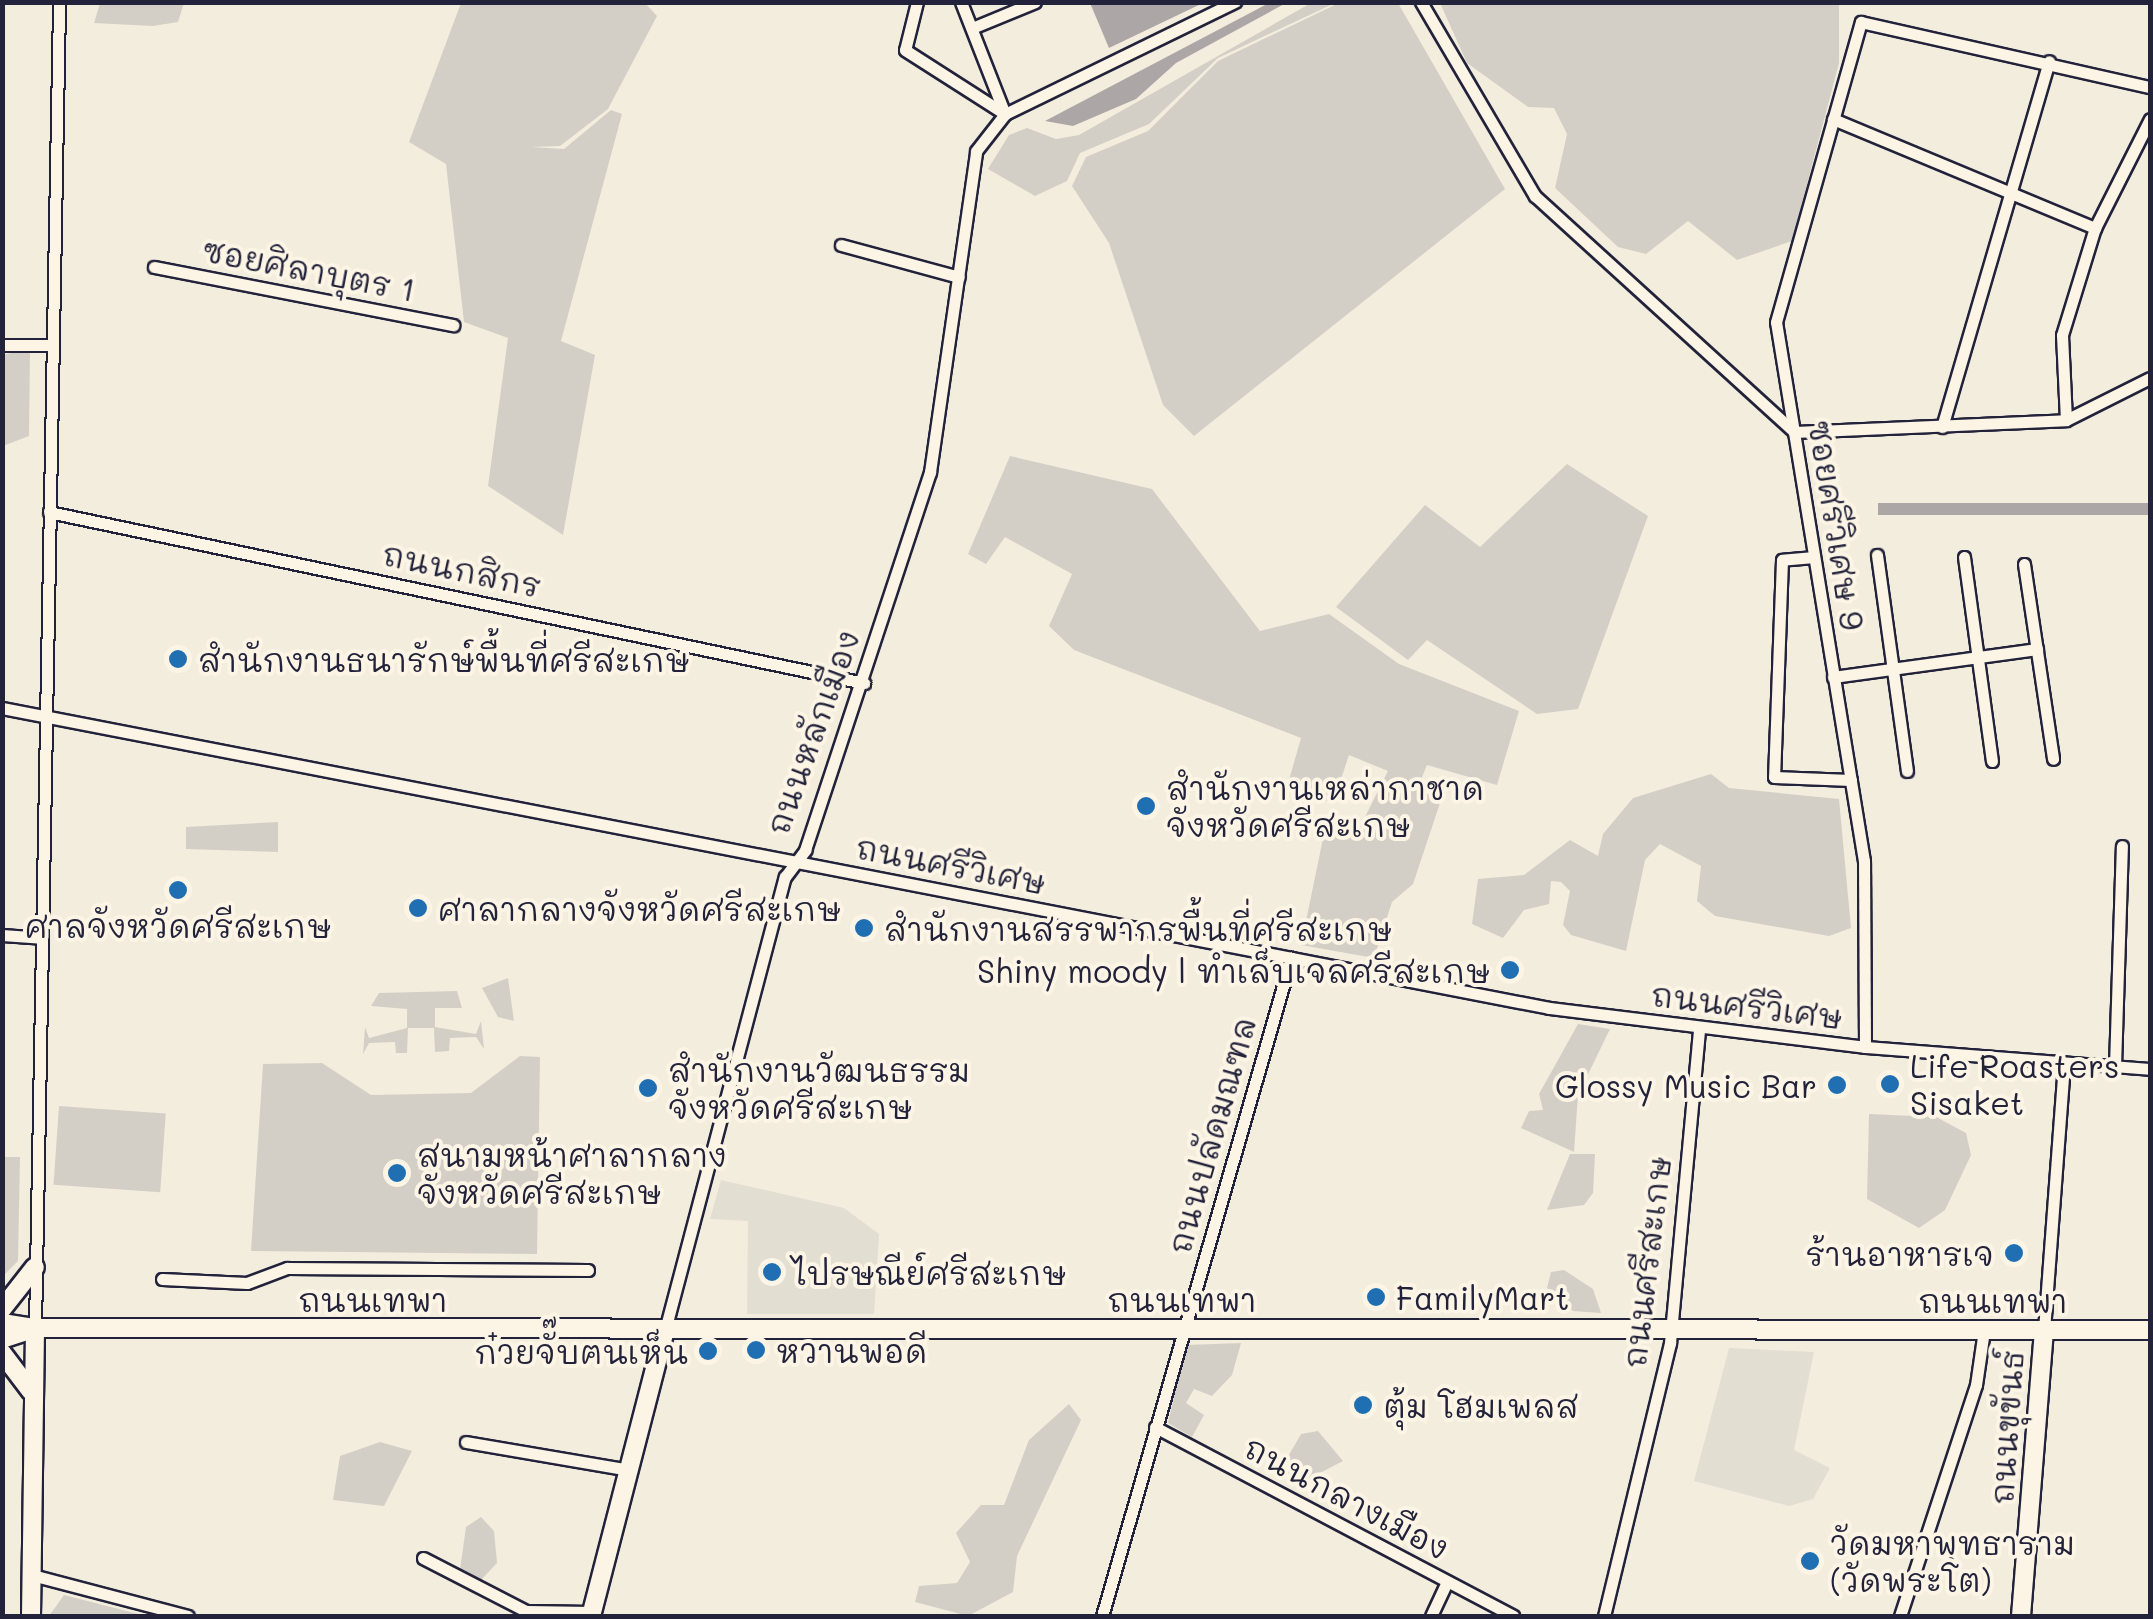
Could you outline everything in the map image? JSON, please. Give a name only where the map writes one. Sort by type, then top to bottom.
[{"type":"main road","points":[[2,1308],[35,1266]]},
{"type":"main road","points":[[2,1324],[34,1328]]},
{"type":"main road","name":"ถนนเทพา","points":[[34,1328],[2150,1330]]},
{"type":"main road","points":[[2,1340],[34,1328]]},
{"type":"main road","points":[[31,1616],[34,1328]]},
{"type":"main road","name":"ถนนหลักเมือง","points":[[591,1614],[665,1330]]},
{"type":"main road","name":"ถนนขุขันธ์","points":[[2022,1616],[2044,1330]]},
{"type":"main road","points":[[2,1353],[36,1401]]},
{"type":"street","points":[[34,1328],[58,2]]},
{"type":"street","points":[[917,2],[905,50],[1005,114]]},
{"type":"street","points":[[962,2],[1005,114]]},
{"type":"street","points":[[972,28],[1036,2]]},
{"type":"street","name":"ถนนหลักเมือง","points":[[665,1330],[796,862],[864,684],[930,472],[976,151],[1005,114],[1235,2]]},
{"type":"street","points":[[1420,2],[1535,196],[1794,432],[2066,420],[2150,378]]},
{"type":"street","name":"ซอยศรีวิเศษ 9","points":[[1865,1047],[1868,923],[1851,780],[1776,322],[1861,22],[2048,61]]},
{"type":"street","points":[[1942,427],[2048,61],[2150,87]]},
{"type":"street","points":[[1833,119],[2010,197],[2095,228]]},
{"type":"street","points":[[2066,420],[2062,334],[2095,228],[2150,120]]},
{"type":"street","points":[[842,245],[959,276]]},
{"type":"street","name":"ซอยศิลาบุตร 1","points":[[154,267],[453,325]]},
{"type":"street","points":[[2,345],[51,345]]},
{"type":"street","name":"ถนนกสิกร","points":[[49,512],[864,684]]},
{"type":"street","points":[[1878,554],[1907,772]]},
{"type":"street","points":[[1814,556],[1782,560],[1774,777],[1851,780]]},
{"type":"street","points":[[1964,557],[1992,760]]},
{"type":"street","points":[[2024,564],[2053,759]]},
{"type":"street","points":[[1834,677],[2037,649]]},
{"type":"street","name":"ถนนศรีวิเศษ","points":[[2,708],[1292,958],[1699,1028],[1865,1047],[2150,1068]]},
{"type":"street","points":[[2114,1066],[2122,846]]},
{"type":"street","points":[[2,936],[41,938]]},
{"type":"street","name":"ถนนปลัดมณฑล","points":[[1102,1616],[1292,958]]},
{"type":"street","name":"ถนนศรีสะเกษ","points":[[1604,1616],[1670,1330],[1699,1028]]},
{"type":"street","name":"ถนนขุขันธ์","points":[[2044,1330],[2064,1064]]},
{"type":"street","points":[[162,1278],[247,1283],[286,1268],[588,1270]]},
{"type":"street","points":[[1900,1616],[1976,1384],[1984,1330]]},
{"type":"street","name":"ถนนกลางเมือง","points":[[1155,1427],[1513,1616]]},
{"type":"street","points":[[466,1442],[628,1470]]},
{"type":"street","points":[[423,1558],[526,1611],[591,1614]]},
{"type":"street","points":[[32,1575],[188,1616]]},
{"type":"street","points":[[1430,1616],[1447,1582]]},
{"type":"shaded area","points":[[100,2],[184,3],[178,22],[153,26],[94,23]]},
{"type":"shaded area","points":[[1090,2],[1203,3],[1109,48]]},
{"type":"shaded area","points":[[461,3],[645,3],[657,16],[608,109],[560,146],[531,147],[564,149],[611,110],[622,114],[561,341],[595,355],[563,535],[488,486],[508,338],[464,322],[446,164],[409,142]]},
{"type":"shaded area","points":[[1269,3],[1286,3],[1176,63],[1136,99],[1073,126],[1045,121]]},
{"type":"shaded area","points":[[1311,3],[1335,3],[1218,58],[1149,124],[1080,153],[1067,181],[1035,196],[988,169],[1009,135],[1027,128],[1056,139],[1079,135]]},
{"type":"shaded area","points":[[1339,3],[1398,3],[1505,189],[1194,436],[1163,405],[1109,243],[1072,186],[1086,157],[1148,131],[1218,61]]},
{"type":"shaded area","points":[[1440,3],[1839,3],[1839,63],[1792,241],[1737,260],[1688,221],[1646,254],[1618,247],[1555,188],[1567,134],[1554,108],[1528,107],[1467,63]]},
{"type":"shaded area","points":[[30,349],[29,436],[3,446],[2,355]]},
{"type":"shaded area","points":[[1010,456],[1152,489],[1260,631],[1329,614],[1399,664],[1519,711],[1497,785],[1427,765],[1417,789],[1441,800],[1413,884],[1392,902],[1374,958],[1301,945],[1326,824],[1360,827],[1388,771],[1349,755],[1333,803],[1287,787],[1301,738],[1074,650],[1049,626],[1072,574],[1005,537],[986,564],[968,554]]},
{"type":"shaded area","points":[[1567,464],[1648,516],[1578,709],[1537,714],[1427,640],[1408,660],[1336,607],[1425,505],[1480,547]]},
{"type":"shaded area","points":[[1878,503],[2150,503],[2150,515],[1878,515]]},
{"type":"shaded area","points":[[1711,774],[1729,788],[1839,799],[1851,928],[1829,936],[1715,916],[1697,901],[1701,866],[1660,844],[1645,860],[1626,951],[1571,935],[1563,925],[1570,891],[1561,882],[1551,881],[1549,904],[1524,910],[1503,938],[1472,924],[1478,879],[1524,875],[1570,840],[1598,856],[1603,834],[1633,798]]},
{"type":"shaded area","points":[[278,822],[278,852],[186,849],[186,827]]},
{"type":"shaded area","points":[[508,978],[514,1021],[498,1017],[482,988]]},
{"type":"shaded area","points":[[457,991],[462,1008],[435,1008],[435,1027],[476,1034],[481,1021],[484,1049],[476,1037],[450,1038],[449,1051],[435,1052],[434,1028],[408,1028],[407,1053],[396,1053],[395,1042],[369,1043],[363,1054],[365,1027],[369,1038],[407,1028],[407,1009],[371,1006],[379,993]]},
{"type":"shaded area","points":[[1578,1024],[1610,1029],[1578,1095],[1574,1152],[1521,1128],[1529,1111],[1543,1110],[1539,1094]]},
{"type":"shaded area","name":"สนามหน้าศาลากลาง จังหวัดศรีสะเกษ","points":[[520,1056],[540,1057],[537,1254],[251,1251],[263,1064],[322,1063],[371,1095],[471,1093]]},
{"type":"shaded area","points":[[59,1106],[166,1113],[160,1192],[53,1185]]},
{"type":"shaded area","points":[[1869,1114],[1936,1117],[1966,1133],[1971,1155],[1945,1210],[1919,1228],[1867,1199]]},
{"type":"shaded area","points":[[1570,1154],[1595,1154],[1593,1193],[1584,1205],[1547,1210]]},
{"type":"shaded area","points":[[3,1157],[20,1157],[18,1261],[3,1276]]},
{"type":"shaded area","points":[[721,1180],[844,1208],[879,1234],[874,1314],[747,1314],[748,1221],[710,1219]]},
{"type":"shaded area","points":[[1564,1270],[1593,1289],[1601,1313],[1573,1311],[1547,1288],[1551,1272]]},
{"type":"shaded area","points":[[1241,1343],[1232,1375],[1212,1396],[1194,1389],[1186,1403],[1204,1415],[1192,1437],[1168,1423],[1186,1345]]},
{"type":"shaded area","points":[[1729,1348],[1814,1352],[1794,1450],[1830,1468],[1813,1499],[1789,1506],[1694,1481]]},
{"type":"shaded area","points":[[1069,1404],[1081,1420],[1017,1556],[1013,1592],[968,1616],[915,1602],[919,1586],[957,1583],[970,1562],[956,1533],[981,1505],[1004,1505],[1029,1440]]},
{"type":"shaded area","points":[[1318,1431],[1343,1461],[1299,1484],[1282,1467],[1301,1434]]},
{"type":"shaded area","points":[[380,1442],[412,1451],[384,1506],[333,1500],[340,1456]]},
{"type":"shaded area","points":[[481,1517],[494,1531],[497,1563],[480,1581],[459,1577],[466,1527]]},
{"type":"shaded area","points":[[64,1595],[146,1616],[49,1616]]},
{"type":"place","name":"สำนักงานธนารักษ์พื้นที่ศรีสะเกษ","points":[[178,659]]},
{"type":"place","name":"สำนักงานเหล่ากาชาด จังหวัดศรีสะเกษ","points":[[1146,806]]},
{"type":"place","name":"ศาลจังหวัดศรีสะเกษ","points":[[178,890]]},
{"type":"place","name":"ศาลากลางจังหวัดศรีสะเกษ","points":[[418,908]]},
{"type":"place","name":"สำนักงานสรรพากรพื้นที่ศรีสะเกษ","points":[[864,928]]},
{"type":"place","name":"Shiny moody l ทำเล็บเจลศรีสะเกษ","points":[[1510,970]]},
{"type":"place","name":"Life Roasters Sisaket","points":[[1890,1084]]},
{"type":"place","name":"Glossy Music Bar","points":[[1837,1085]]},
{"type":"place","name":"สำนักงานวัฒนธรรม จังหวัดศรีสะเกษ","points":[[648,1088]]},
{"type":"place","name":"สนามหน้าศาลากลาง จังหวัดศรีสะเกษ","points":[[397,1173]]},
{"type":"place","name":"ร้านอาหารเจ","points":[[2014,1253]]},
{"type":"place","name":"ไปรษณีย์ศรีสะเกษ","points":[[772,1272]]},
{"type":"place","name":"FamilyMart","points":[[1376,1297]]},
{"type":"place","name":"หวานพอดี","points":[[756,1350]]},
{"type":"place","name":"ก๋วยจั๊บฅนเห็น","points":[[708,1351]]},
{"type":"place","name":"ตุ้ม โฮมเพลส","points":[[1363,1405]]},
{"type":"place","name":"วัดมหาพุทธาราม (วัดพระโต)","points":[[1810,1561]]}]
